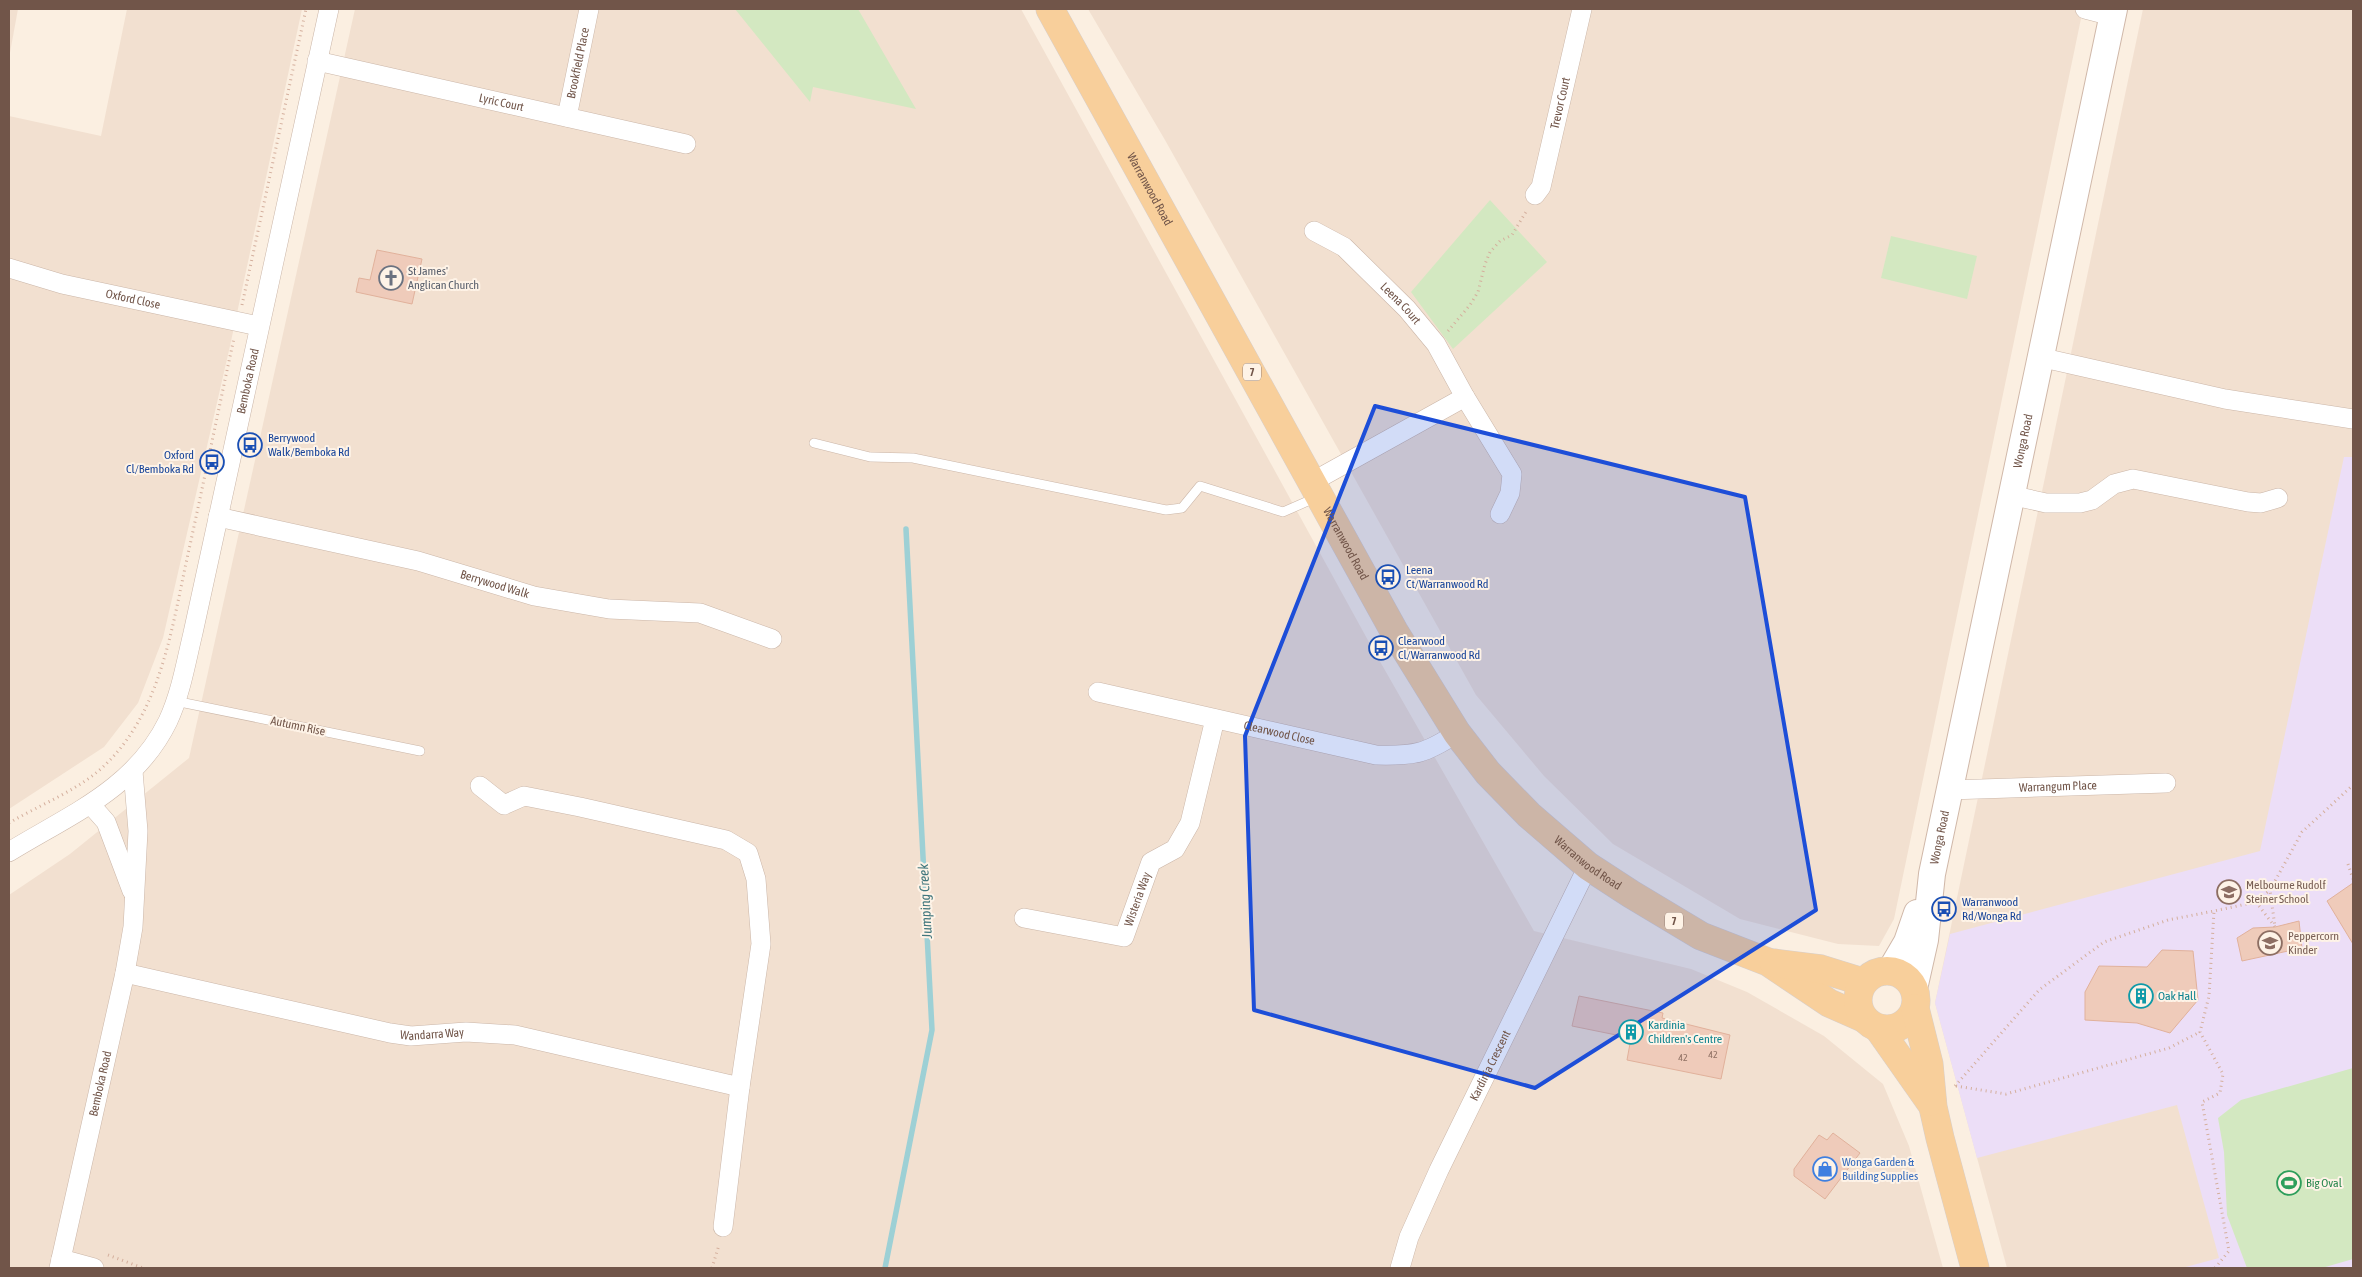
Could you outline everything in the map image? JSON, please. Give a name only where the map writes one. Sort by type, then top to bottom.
[{"type":"main road","name":"Warranwood Road","points":[[1050,9],[1394,631],[1457,733],[1488,773],[1529,815],[1588,866],[1689,930],[1768,962],[1829,1003],[1871,1023]]},
{"type":"main road","name":"Wonga Road","points":[[1975,1268],[1933,1108],[1929,1064],[1914,998],[1925,940],[1932,874],[2039,357],[2113,12]]},
{"type":"main road","name":"Wonga Road","points":[[1890,971],[1907,942],[1932,874]]},
{"type":"main road","name":"Warranwood Road","points":[[1768,962],[1821,969],[1864,982]]},
{"type":"main road","points":[[1864,982],[1871,976],[1890,971],[1908,980],[1914,998],[1905,1023],[1887,1030],[1871,1023]]},
{"type":"main road","name":"7","points":[[1864,982],[1857,1000],[1871,1023]]},
{"type":"main road","name":"Wonga Road","points":[[1871,1023],[1914,1077],[1933,1108]]},
{"type":"street","name":"Bemboka Road","points":[[134,898],[106,822],[91,805],[133,772],[154,745],[176,701],[329,9]]},
{"type":"street","name":"Brookfield Place","points":[[567,117],[589,9]]},
{"type":"street","name":"Trevor Court","points":[[1536,195],[1541,187],[1582,9]]},
{"type":"street","points":[[2084,9],[2113,12]]},
{"type":"street","name":"Lyric Court","points":[[317,61],[686,144]]},
{"type":"street","name":"Leena Court","points":[[1314,231],[1344,247],[1407,309],[1436,344],[1464,397],[1512,474],[1510,493],[1500,514]]},
{"type":"street","name":"Oxford Close","points":[[9,268],[62,284],[258,326]]},
{"type":"street","points":[[2039,357],[2225,399],[2353,419]]},
{"type":"street","points":[[1316,489],[1464,397]]},
{"type":"street","points":[[2010,496],[2046,503],[2080,503],[2092,500],[2114,484],[2133,479],[2248,502],[2261,503],[2278,498]]},
{"type":"street","name":"Berrywood Walk","points":[[218,517],[418,561],[534,596],[609,609],[700,613],[772,639]]},
{"type":"street","name":"Clearwood Close","points":[[1098,692],[1376,755],[1404,755],[1431,750],[1457,733]]},
{"type":"street","name":"Wisteria Way","points":[[1024,918],[1124,937],[1151,862],[1175,849],[1190,823],[1215,719]]},
{"type":"street","name":"Bemboka Road","points":[[59,1264],[125,973],[133,927],[138,831],[133,772]]},
{"type":"street","name":"Warrangum Place","points":[[1949,790],[2166,783]]},
{"type":"street","points":[[480,786],[504,805],[524,796],[571,805],[726,840],[748,853],[756,879],[761,944],[740,1087],[723,1227]]},
{"type":"street","points":[[9,852],[91,805]]},
{"type":"street","name":"Kardinia Crescent","points":[[1400,1268],[1408,1237],[1438,1170],[1588,866]]},
{"type":"street","name":"Wandarra Way","points":[[125,973],[390,1033],[411,1036],[466,1032],[515,1035],[740,1087]]},
{"type":"street","points":[[59,1264],[98,1260]]},
{"type":"lane","points":[[814,443],[870,457],[913,458],[1166,510],[1182,508],[1200,486],[1283,512],[1316,489]]},
{"type":"lane","name":"Autumn Rise","points":[[176,701],[420,751]]},
{"type":"path","points":[[9,823],[69,790],[108,763],[131,736],[146,706],[165,654],[306,9]]},
{"type":"path","points":[[1436,344],[1470,305],[1478,292],[1490,252],[1500,241],[1512,235],[1536,195]]},
{"type":"path","points":[[2200,1032],[2169,1048],[2006,1094],[1955,1086],[2039,990],[2104,942],[2168,920],[2256,902],[2270,890],[2302,832],[2353,785]]},
{"type":"path","points":[[2348,864],[2353,879]]},
{"type":"path","points":[[2256,902],[2275,927],[2270,890]]},
{"type":"path","points":[[2214,911],[2209,996],[2200,1032],[2223,1074],[2220,1092],[2202,1102],[2229,1251],[2215,1268]]},
{"type":"path","points":[[712,1268],[723,1227]]},
{"type":"path","points":[[98,1260],[143,1268]]},
{"type":"highlighted area","points":[[1375,406],[1745,497],[1816,910],[1535,1088],[1254,1010],[1245,736]]},
{"type":"shaded area","points":[[9,9],[18,9],[9,58]]},
{"type":"shaded area","points":[[127,9],[302,9],[230,346],[163,638],[138,703],[104,747],[9,809],[9,116],[101,136]]},
{"type":"shaded area","points":[[355,9],[1021,9],[1370,644],[1534,931],[1691,969],[1747,992],[1824,1036],[1883,1084],[1909,1146],[1943,1268],[9,1268],[9,895],[70,854],[189,758]]},
{"type":"shaded area","points":[[1088,9],[2083,9],[1894,919],[1879,946],[1838,944],[1740,919],[1613,844],[1544,776],[1476,695],[1165,140]]},
{"type":"shaded area","points":[[2143,9],[2353,9],[2353,1268],[2007,1268],[1935,1003]]},
{"type":"shaded area","name":"Melbourne Rudolf Steiner School","points":[[2344,457],[2353,457],[2353,1268],[2182,1268],[2219,1258],[2177,1105],[1977,1158],[1935,1003],[1950,934],[2260,851]]},
{"type":"green space","points":[[735,9],[858,9],[916,109],[813,87],[810,102]]},
{"type":"green space","points":[[1490,200],[1547,262],[1453,349],[1411,292]]},
{"type":"green space","points":[[1891,236],[1977,256],[1967,299],[1881,278]]},
{"type":"green space","name":"Big Oval","points":[[2353,1068],[2353,1259],[2322,1268],[2247,1268],[2227,1215],[2224,1152],[2218,1118],[2241,1100]]},
{"type":"building","points":[[377,250],[422,259],[412,304],[356,292],[359,278],[370,280]]},
{"type":"building","points":[[2353,883],[2353,944],[2327,901]]},
{"type":"building","name":"Peppercorn Kinder","points":[[2299,921],[2302,948],[2242,961],[2237,938],[2253,928],[2275,927]]},
{"type":"building","name":"Oak Hall","points":[[2162,950],[2193,951],[2198,1000],[2170,1033],[2137,1023],[2085,1020],[2085,992],[2099,966],[2147,967]]},
{"type":"building","points":[[1579,996],[1663,1013],[1662,1018],[1730,1035],[1721,1079],[1627,1060],[1631,1038],[1572,1026]]},
{"type":"building","points":[[1833,1133],[1860,1153],[1825,1199],[1794,1176],[1794,1169],[1819,1135],[1827,1140]]},
{"type":"waterway","name":"Jumping Creek","points":[[885,1268],[932,1030],[906,529]]},
{"type":"place","name":"St James' Anglican Church","points":[[391,278]]},
{"type":"place","name":"Berrywood Walk/Bemboka Rd","points":[[250,445]]},
{"type":"place","name":"Oxford Cl/Bemboka Rd","points":[[212,462]]},
{"type":"place","name":"Leena Ct/Warranwood Rd","points":[[1388,577]]},
{"type":"place","name":"Clearwood Cl/Warranwood Rd","points":[[1381,648]]},
{"type":"place","name":"Melbourne Rudolf Steiner School","points":[[2229,892]]},
{"type":"place","name":"Warranwood Rd/Wonga Rd","points":[[1944,909]]},
{"type":"place","name":"Peppercorn Kinder","points":[[2270,943]]},
{"type":"place","name":"Oak Hall","points":[[2141,996]]},
{"type":"place","name":"Kardinia Children's Centre","points":[[1631,1032]]},
{"type":"place","name":"Wonga Garden & Building Supplies","points":[[1825,1169]]},
{"type":"place","name":"Big Oval","points":[[2289,1183]]}]
